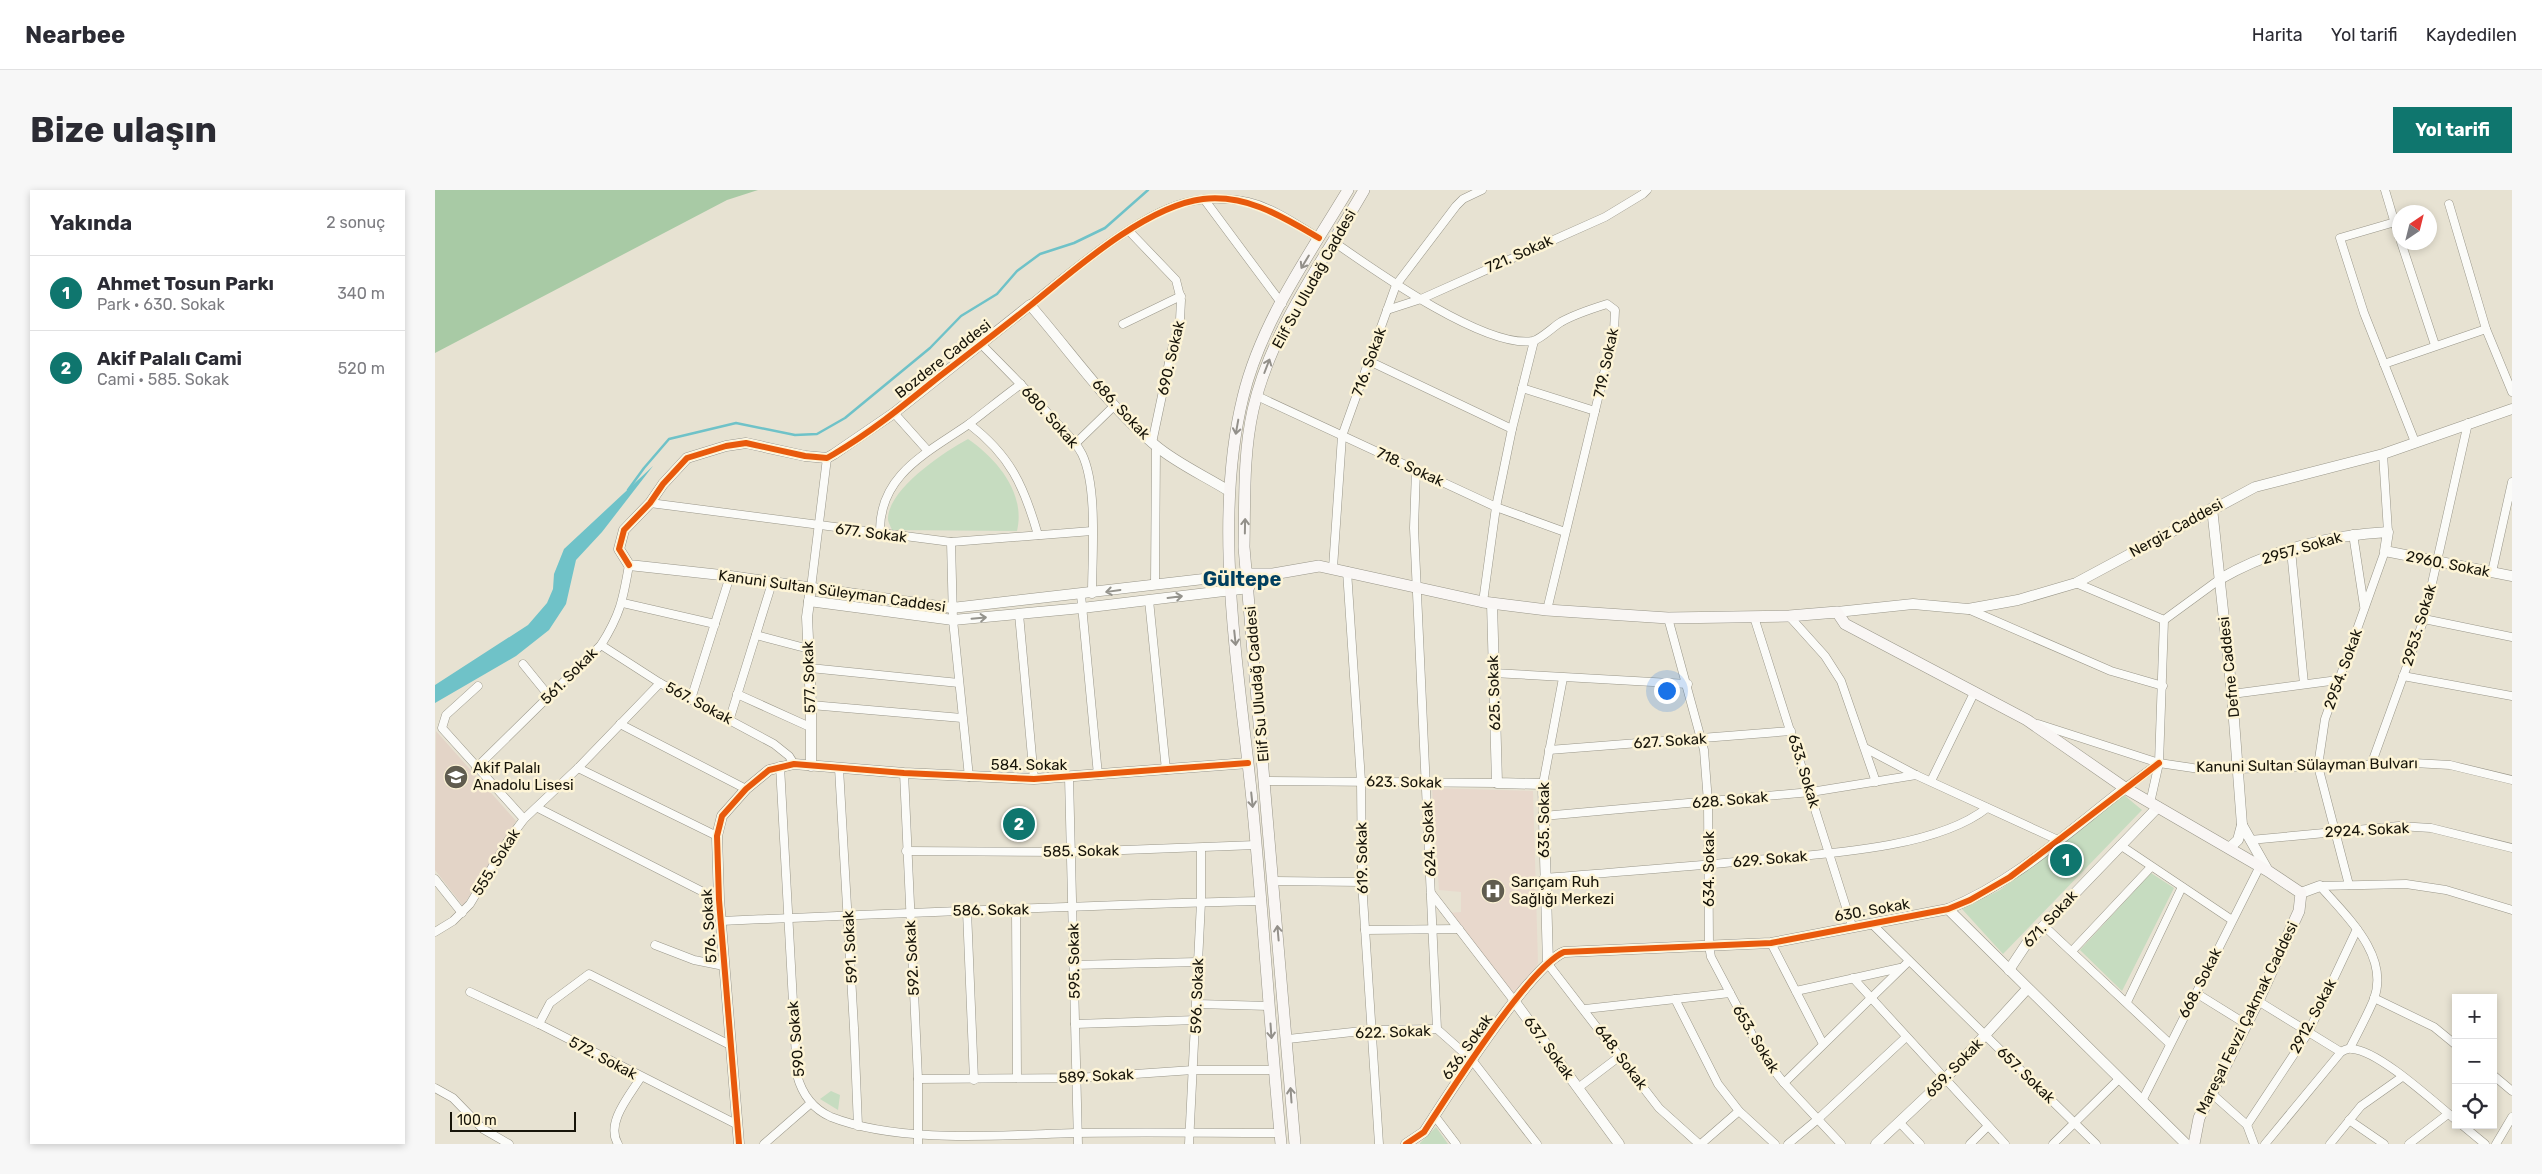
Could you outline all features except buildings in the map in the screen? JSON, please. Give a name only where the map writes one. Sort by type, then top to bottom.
[{"type":"main road","name":"Elif Su Uludağ Caddesi","points":[[1281,1139],[1273,1070],[1262,901],[1231,590],[1229,491],[1235,436],[1244,394],[1260,349],[1282,304],[1347,190]]},
{"type":"main road","name":"Elif Su Uludağ Caddesi","points":[[1295,1144],[1275,882],[1244,547],[1246,463],[1250,426],[1257,396],[1281,333],[1364,190]]},
{"type":"main road","points":[[1249,588],[1273,574],[1311,567],[1333,568],[1417,589],[1487,603],[1547,610],[1668,618],[1789,616],[1837,612]]},
{"type":"main road","name":"Kanuni Sultan Süleyman Caddesi","points":[[1247,574],[1273,574]]},
{"type":"main road","name":"Kanuni Sultan Sülayman Bulvarı","points":[[1837,612],[1845,624],[2027,720]]},
{"type":"main road","points":[[2027,720],[2125,788],[2264,868],[2301,892]]},
{"type":"main road","name":"Mareşal Fevzi Çakmak Caddesi","points":[[2194,1144],[2199,1118],[2258,1001],[2299,911],[2301,892]]},
{"type":"street","name":"716. Sokak","points":[[1333,568],[1342,436],[1396,285],[1456,206],[1474,191],[1482,190]]},
{"type":"street","name":"721. Sokak","points":[[1387,310],[1421,299],[1605,217],[1647,190]]},
{"type":"street","points":[[2385,190],[2392,212]]},
{"type":"street","name":"Bozdere Caddesi","points":[[827,458],[846,448],[894,413],[982,345],[1068,274],[1129,231],[1182,203],[1204,199],[1229,199],[1250,203],[1274,212],[1319,238]]},
{"type":"street","points":[[1204,199],[1282,304]]},
{"type":"street","points":[[2449,204],[2486,329],[2512,392]]},
{"type":"street","points":[[2392,223],[2340,238],[2364,313],[2415,442]]},
{"type":"street","name":"690. Sokak","points":[[1129,231],[1176,280],[1181,296],[1181,320],[1171,353],[1154,444],[1155,584]]},
{"type":"street","points":[[1334,242],[1396,285],[1421,299],[1503,339],[1534,341],[1512,429],[1496,507],[1487,603]]},
{"type":"street","points":[[2404,250],[2435,345]]},
{"type":"street","points":[[1123,324],[1181,296]]},
{"type":"street","name":"719. Sokak","points":[[1534,341],[1565,320],[1598,307],[1607,304],[1615,310],[1614,332],[1547,610]]},
{"type":"street","name":"686. Sokak","points":[[1030,305],[1114,406],[1154,444],[1229,491]]},
{"type":"street","points":[[2384,364],[2486,329]]},
{"type":"street","name":"680. Sokak","points":[[982,345],[1076,443],[1083,455],[1089,476],[1092,531],[1086,594],[1082,608],[1098,775]]},
{"type":"street","points":[[1369,361],[1512,429]]},
{"type":"street","points":[[880,534],[879,519],[886,496],[905,471],[928,451],[969,424],[1021,384]]},
{"type":"street","points":[[1522,388],[1595,411]]},
{"type":"street","name":"718. Sokak","points":[[1257,396],[1496,507],[1565,532]]},
{"type":"street","points":[[1076,443],[1114,406]]},
{"type":"street","name":"Nergiz Caddesi","points":[[1837,612],[1913,604],[1968,609],[2018,600],[2076,583],[2243,491],[2270,482],[2383,454],[2512,408]]},
{"type":"street","points":[[894,413],[928,451]]},
{"type":"street","name":"2953. Sokak","points":[[2371,765],[2424,619],[2468,423]]},
{"type":"street","points":[[969,424],[997,448],[1013,469],[1028,499],[1038,535]]},
{"type":"street","points":[[629,565],[619,549],[620,538],[624,530],[651,503],[682,462],[698,454],[726,446],[746,443],[796,455],[827,458],[811,588]]},
{"type":"street","name":"2954. Sokak","points":[[2349,885],[2319,766],[2325,719],[2385,551],[2388,532],[2383,454]]},
{"type":"street","name":"624. Sokak","points":[[1416,470],[1414,528],[1437,1029]]},
{"type":"street","points":[[2492,572],[2508,518],[2512,482]]},
{"type":"street","name":"677. Sokak","points":[[651,503],[951,542],[1092,531]]},
{"type":"street","name":"Defne Caddesi","points":[[2212,508],[2233,694],[2242,825]]},
{"type":"street","name":"2957. Sokak","points":[[2220,579],[2254,562],[2291,550],[2353,534],[2388,532]]},
{"type":"street","points":[[2353,534],[2364,609]]},
{"type":"street","points":[[951,542],[953,620],[969,777]]},
{"type":"street","points":[[2291,550],[2304,684]]},
{"type":"street","name":"2960. Sokak","points":[[2385,551],[2512,576]]},
{"type":"street","name":"Kanuni Sultan Süleyman Caddesi","points":[[629,565],[730,576],[953,608],[1247,574]]},
{"type":"street","name":"561. Sokak","points":[[476,768],[601,645],[614,624],[623,603],[629,565]]},
{"type":"street","name":"619. Sokak","points":[[1347,572],[1361,781],[1362,882],[1379,1144]]},
{"type":"street","points":[[691,699],[730,576]]},
{"type":"street","points":[[2164,620],[2220,579]]},
{"type":"street","points":[[730,718],[772,583]]},
{"type":"street","points":[[2076,583],[2164,620]]},
{"type":"street","name":"577. Sokak","points":[[811,588],[809,601],[811,766]]},
{"type":"street","points":[[809,601],[953,620],[1082,608],[1249,588]]},
{"type":"street","points":[[1149,600],[1166,770]]},
{"type":"street","points":[[623,603],[715,624]]},
{"type":"street","name":"625. Sokak","points":[[1487,603],[1493,673],[1497,783]]},
{"type":"street","points":[[1968,609],[2111,671],[2163,686]]},
{"type":"street","points":[[1019,614],[1034,779]]},
{"type":"street","points":[[1789,616],[1825,656],[1837,674],[1876,782]]},
{"type":"street","name":"633. Sokak","points":[[1755,617],[1852,926]]},
{"type":"street","name":"634. Sokak","points":[[1668,618],[1702,738],[1708,802],[1709,946]]},
{"type":"street","points":[[2424,619],[2512,638]]},
{"type":"street","points":[[2154,805],[2159,763],[2164,620]]},
{"type":"street","points":[[756,635],[809,649]]},
{"type":"street","name":"567. Sokak","points":[[601,645],[660,683],[730,718],[775,744],[789,756],[794,764]]},
{"type":"street","points":[[523,664],[549,696]]},
{"type":"street","points":[[810,668],[959,683]]},
{"type":"street","points":[[1493,673],[1688,684]]},
{"type":"street","points":[[2403,676],[2512,696]]},
{"type":"street","name":"635. Sokak","points":[[1548,964],[1544,878],[1543,784],[1563,678]]},
{"type":"street","points":[[2233,694],[2339,680]]},
{"type":"street","name":"555. Sokak","points":[[435,932],[462,913],[470,904],[509,839],[524,820],[578,768],[660,683]]},
{"type":"street","points":[[478,686],[446,715],[442,724],[444,731],[524,820]]},
{"type":"street","points":[[1931,781],[1974,693]]},
{"type":"street","points":[[737,694],[810,727]]},
{"type":"street","points":[[811,705],[962,718]]},
{"type":"street","name":"Kanuni Sultan Sülayman Bulvarı","points":[[2027,720],[2159,763],[2209,769],[2237,769],[2414,763],[2450,765],[2512,780]]},
{"type":"street","points":[[620,724],[746,789]]},
{"type":"street","name":"627. Sokak","points":[[1549,750],[1791,731]]},
{"type":"street","points":[[1865,748],[1987,808],[2058,840]]},
{"type":"street","name":"584. Sokak","points":[[811,766],[969,777],[1034,779],[1248,763]]},
{"type":"street","name":"630. Sokak","points":[[1548,964],[1564,952],[1771,942],[1948,909],[1970,900],[2010,877],[2159,763]]},
{"type":"street","name":"576. Sokak","points":[[739,1144],[719,900],[717,836],[722,816],[746,789],[765,773],[780,766],[794,764],[811,766]]},
{"type":"street","name":"590. Sokak","points":[[780,766],[797,1075],[803,1093],[811,1103],[832,1118],[918,1141],[1078,1133],[1190,1133],[1281,1139]]},
{"type":"street","points":[[578,768],[717,836]]},
{"type":"street","name":"591. Sokak","points":[[839,768],[858,1126]]},
{"type":"street","name":"592. Sokak","points":[[904,773],[906,851],[918,1079],[918,1141]]},
{"type":"street","name":"628. Sokak","points":[[1543,816],[1811,792],[1916,774]]},
{"type":"street","name":"595. Sokak","points":[[1069,777],[1079,1144]]},
{"type":"street","name":"623. Sokak","points":[[1265,781],[1543,784]]},
{"type":"street","name":"671. Sokak","points":[[2009,970],[2023,948],[2043,925],[2120,845],[2154,805]]},
{"type":"street","points":[[538,808],[719,900]]},
{"type":"street","name":"629. Sokak","points":[[1544,878],[1829,853],[1935,834],[1965,824],[1987,808]]},
{"type":"street","points":[[2242,825],[2264,868]]},
{"type":"street","points":[[2229,848],[2238,840],[2242,825]]},
{"type":"street","name":"2924. Sokak","points":[[2250,840],[2389,826],[2426,827],[2512,848]]},
{"type":"street","name":"585. Sokak","points":[[906,851],[1071,852],[1256,845]]},
{"type":"street","points":[[2120,845],[2232,920]]},
{"type":"street","name":"596. Sokak","points":[[1189,1144],[1197,1020],[1201,848]]},
{"type":"street","points":[[2072,951],[2151,867]]},
{"type":"street","name":"668. Sokak","points":[[2142,1101],[2169,1043],[2232,920],[2264,868]]},
{"type":"street","points":[[435,879],[462,913]]},
{"type":"street","points":[[1275,882],[1362,882]]},
{"type":"street","points":[[2301,892],[2321,886],[2396,884],[2466,895],[2512,910]]},
{"type":"street","points":[[2265,1144],[2341,1052],[2350,1048],[2374,998],[2377,984],[2369,946],[2321,886]]},
{"type":"street","points":[[2127,1002],[2182,887]]},
{"type":"street","name":"637. Sokak","points":[[1431,893],[1515,1002],[1619,1144]]},
{"type":"street","name":"586. Sokak","points":[[721,921],[910,911],[1015,910],[1262,901]]},
{"type":"street","points":[[1948,909],[2186,1144]]},
{"type":"street","points":[[967,910],[974,1080]]},
{"type":"street","points":[[1015,910],[1017,1078]]},
{"type":"street","name":"657. Sokak","points":[[1871,923],[2096,1144]]},
{"type":"street","points":[[2043,925],[2169,1043]]},
{"type":"street","points":[[1365,930],[1459,929]]},
{"type":"street","name":"2912. Sokak","points":[[2247,1125],[2308,1033],[2357,929]]},
{"type":"street","points":[[1771,942],[1823,1044]]},
{"type":"street","points":[[655,946],[694,960],[724,966]]},
{"type":"street","name":"653. Sokak","points":[[1709,946],[1716,969],[1760,1050],[1784,1083],[1841,1144]]},
{"type":"street","points":[[1784,1083],[1909,960]]},
{"type":"street","points":[[1073,965],[1198,962]]},
{"type":"street","name":"636. Sokak","points":[[1412,1142],[1423,1132],[1472,1060],[1515,1002],[1548,964]]},
{"type":"street","name":"648. Sokak","points":[[1548,964],[1585,1009],[1659,1108],[1700,1144]]},
{"type":"street","points":[[1797,991],[1902,968]]},
{"type":"street","points":[[539,1024],[550,1003],[589,974],[730,1045]]},
{"type":"street","points":[[1853,978],[1905,1038],[2005,1144]]},
{"type":"street","name":"659. Sokak","points":[[1876,1144],[1944,1080],[2027,989]]},
{"type":"street","name":"572. Sokak","points":[[470,992],[539,1024],[736,1124]]},
{"type":"street","points":[[2195,992],[2246,1024]]},
{"type":"street","points":[[1585,1009],[1729,994]]},
{"type":"street","points":[[2374,998],[2434,1027],[2452,1042]]},
{"type":"street","points":[[1675,999],[1714,1078],[1739,1111],[1775,1144]]},
{"type":"street","points":[[2258,1001],[2341,1052]]},
{"type":"street","points":[[1197,1004],[1269,1006]]},
{"type":"street","points":[[1075,1024],[1197,1020]]},
{"type":"street","name":"622. Sokak","points":[[1288,1039],[1371,1030],[1437,1029],[1472,1060],[1537,1144]]},
{"type":"street","points":[[1788,1144],[1818,1119],[1905,1038]]},
{"type":"street","points":[[2350,1048],[2373,1056],[2452,1117]]},
{"type":"street","points":[[1578,1088],[1620,1056]]},
{"type":"street","name":"589. Sokak","points":[[918,1079],[1077,1078],[1193,1070],[1273,1070]]},
{"type":"street","points":[[618,1144],[615,1140],[615,1125],[619,1112],[641,1077]]},
{"type":"street","points":[[2330,1144],[2361,1106],[2402,1077]]},
{"type":"street","points":[[2053,1144],[2119,1079]]},
{"type":"street","points":[[2497,1079],[2512,1091]]},
{"type":"street","points":[[435,1088],[453,1098],[483,1129],[509,1144]]},
{"type":"street","points":[[2211,1093],[2247,1125],[2254,1144]]},
{"type":"street","points":[[764,1144],[811,1103]]},
{"type":"street","points":[[1700,1144],[1739,1111]]},
{"type":"street","points":[[2409,1144],[2448,1114]]},
{"type":"street","points":[[1434,1115],[1456,1144]]},
{"type":"street","points":[[2496,1144],[2512,1117]]},
{"type":"street","points":[[2349,1120],[2384,1144]]},
{"type":"street","points":[[1900,1122],[1920,1144]]},
{"type":"street","points":[[1970,1144],[1987,1127]]},
{"type":"street","points":[[2467,1129],[2485,1144]]},
{"type":"shaded area","name":"Akif Palalı Anadolu Lisesi","points":[[436,731],[516,821],[463,906],[435,870]]},
{"type":"shaded area","name":"Sarıçam Ruh Sağlığı Merkezi","points":[[1432,788],[1533,791],[1538,963],[1531,975],[1513,994],[1449,913],[1461,912],[1461,892],[1439,890]]},
{"type":"green space","points":[[435,190],[758,190],[727,200],[435,353]]},
{"type":"green space","points":[[968,439],[989,456],[1007,478],[1017,503],[1019,517],[1017,531],[892,530],[888,519],[890,507],[907,484],[932,462]]},
{"type":"green space","points":[[2124,795],[2142,810],[2003,954],[1962,909],[2000,890]]},
{"type":"green space","points":[[2151,873],[2174,888],[2122,991],[2080,950]]},
{"type":"green space","points":[[831,1091],[840,1095],[838,1110],[820,1099]]},
{"type":"green space","points":[[1436,1127],[1448,1144],[1420,1144],[1420,1143]]},
{"type":"water","points":[[653,466],[602,532],[576,560],[566,604],[549,630],[516,656],[435,703],[435,685],[528,625],[547,603],[553,589],[554,574],[564,549]]},
{"type":"waterway","points":[[628,490],[669,439],[736,423],[795,435],[817,434],[845,418],[930,348],[961,316],[997,294],[1017,271],[1040,254],[1074,243],[1105,228],[1148,190]]},
{"type":"cycle path","points":[[629,565],[619,549],[624,530],[650,503],[663,484],[687,458],[726,446],[746,443],[805,456],[827,458],[886,419],[1090,257],[1135,226],[1158,213],[1181,204],[1203,199],[1235,200],[1278,215],[1319,238]]},
{"type":"cycle path","points":[[739,1144],[719,900],[717,836],[722,816],[746,789],[769,770],[794,764],[904,773],[1034,779],[1248,763]]},
{"type":"cycle path","points":[[1406,1144],[1424,1132],[1490,1034],[1531,981],[1549,963],[1564,952],[1771,943],[1948,909],[1970,900],[2010,877],[2159,763]]},
{"type":"place","name":"Akif Palalı Anadolu Lisesi","points":[[456,777]]},
{"type":"place","name":"Akif Palalı Cami","points":[[1019,824]]},
{"type":"place","name":"Ahmet Tosun Parkı","points":[[2066,860]]},
{"type":"place","name":"Sarıçam Ruh Sağlığı Merkezi","points":[[1493,891]]},
{"type":"district","name":"Gültepe","points":[[1242,579]]}]
